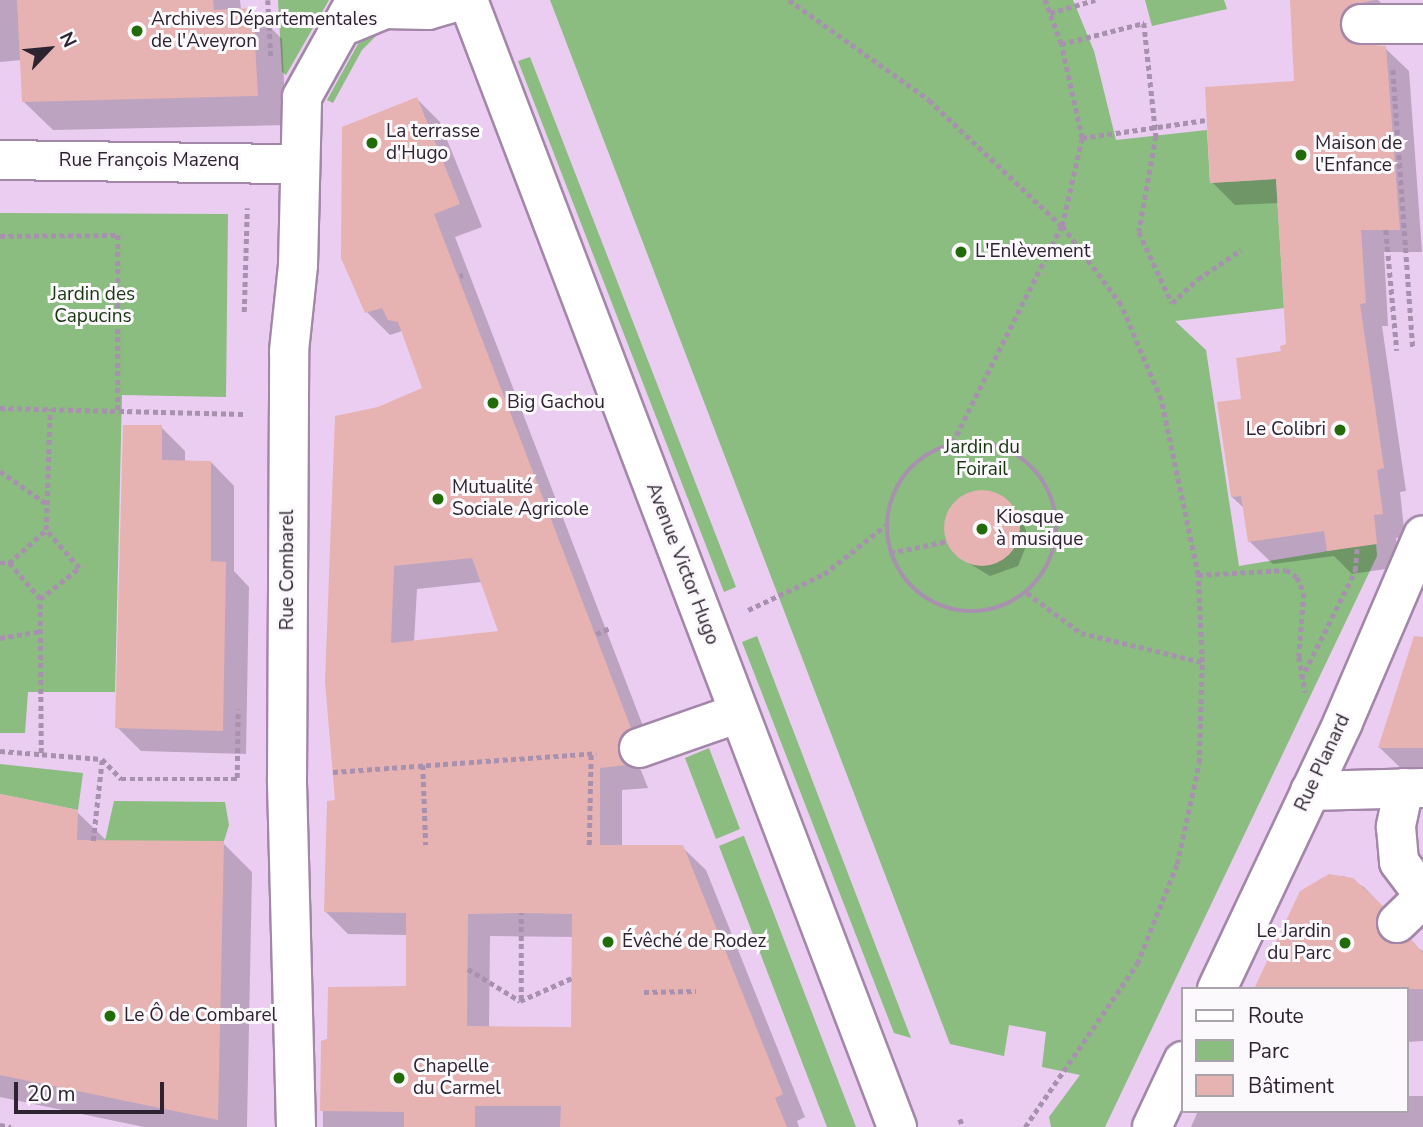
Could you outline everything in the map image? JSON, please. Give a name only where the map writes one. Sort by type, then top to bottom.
[{"type":"street","name":"Rue Combarel","points":[[296,1127],[287,779],[289,351],[298,265],[302,97],[350,13],[385,9],[428,10],[462,0]]},
{"type":"street","name":"Avenue Victor Hugo","points":[[468,0],[897,1127]]},
{"type":"street","name":"Rue François Mazenq","points":[[0,160],[299,164]]},
{"type":"street","name":"Rue Planard","points":[[1218,987],[1310,791],[1423,535]]},
{"type":"street","points":[[639,748],[739,713]]},
{"type":"street","points":[[1310,791],[1413,788],[1396,827],[1399,863],[1414,905]]},
{"type":"street","points":[[1152,1127],[1182,1063]]},
{"type":"path","points":[[789,0],[929,100],[1062,226],[1121,304],[1161,400],[1198,575],[1202,662],[1199,763],[1177,864],[1137,964],[1025,1127]]},
{"type":"path","points":[[953,443],[1062,226],[1082,138],[1061,44],[1045,0]]},
{"type":"path","points":[[1050,13],[1095,0]]},
{"type":"path","points":[[1061,44],[1144,23],[1155,128],[1139,232],[1172,303],[1198,279],[1241,250]]},
{"type":"path","points":[[1391,24],[1413,348]]},
{"type":"path","points":[[1082,138],[1206,120]]},
{"type":"path","points":[[1386,230],[1397,351]]},
{"type":"path","points":[[0,236],[118,235],[118,411]]},
{"type":"path","points":[[244,268],[252,268]]},
{"type":"path","points":[[0,408],[244,414],[244,427]]},
{"type":"path","points":[[40,599],[79,568],[46,530],[50,410]]},
{"type":"path","points":[[982,442],[1009,449],[1032,466],[1049,489],[1057,517],[1056,545],[1046,571],[1027,593],[1003,607],[976,613],[948,609],[923,597],[903,578],[890,553],[886,525],[892,497],[906,472],[927,454],[953,443],[982,442]]},
{"type":"path","points":[[0,471],[47,503]]},
{"type":"path","points":[[738,614],[824,574],[886,525]]},
{"type":"path","points":[[9,564],[46,530]]},
{"type":"path","points":[[890,553],[948,541]]},
{"type":"path","points":[[1300,680],[1355,571],[1357,547]]},
{"type":"path","points":[[0,563],[9,564],[40,599],[41,753]]},
{"type":"path","points":[[1198,575],[1286,570],[1297,577],[1304,593],[1300,680],[1312,702]]},
{"type":"path","points":[[1027,593],[1082,633],[1202,662]]},
{"type":"path","points":[[596,634],[610,628]]},
{"type":"path","points":[[0,638],[41,631]]},
{"type":"path","points":[[237,778],[238,697]]},
{"type":"path","points":[[327,772],[639,748]]},
{"type":"path","points":[[0,751],[102,759],[121,779],[251,780]]},
{"type":"path","points":[[589,845],[591,753]]},
{"type":"path","points":[[93,841],[102,759]]},
{"type":"path","points":[[423,765],[426,845]]},
{"type":"path","points":[[520,1001],[521,913]]},
{"type":"path","points":[[468,969],[520,1001]]},
{"type":"path","points":[[520,1001],[572,978]]},
{"type":"path","points":[[644,992],[696,991]]},
{"type":"path","points":[[960,1119],[963,1127]]},
{"type":"path","points":[[0,1125],[11,1127]]},
{"type":"green space","points":[[278,0],[329,0],[286,75],[282,72]]},
{"type":"green space","name":"Jardin du Foirail","points":[[550,0],[1073,0],[1094,51],[1116,140],[1207,130],[1210,183],[1276,179],[1284,308],[1175,321],[1206,350],[1239,566],[1376,543],[1377,556],[1105,1127],[1051,1127],[1049,1117],[1080,1075],[1042,1067],[1046,1032],[1009,1025],[1004,1056],[950,1044]]},
{"type":"green space","points":[[1145,0],[1224,0],[1227,9],[1152,26]]},
{"type":"green space","points":[[378,27],[379,33],[362,50],[333,103],[327,100],[358,44]]},
{"type":"green space","points":[[530,57],[736,587],[724,592],[518,61]]},
{"type":"green space","name":"Jardin des Capucins","points":[[0,213],[228,214],[226,397],[122,395],[115,692],[28,692],[25,733],[0,733]]},
{"type":"green space","points":[[757,636],[911,1038],[894,1033],[742,642]]},
{"type":"green space","points":[[709,748],[740,829],[716,839],[685,758]]},
{"type":"green space","points":[[0,764],[83,773],[78,810],[0,794]]},
{"type":"green space","points":[[114,801],[225,802],[229,825],[224,841],[105,841]]},
{"type":"green space","points":[[744,836],[856,1127],[827,1127],[719,846]]},
{"type":"building","name":"Archives Départementales de l'Aveyron","points":[[17,0],[213,0],[214,10],[253,8],[258,96],[22,102]]},
{"type":"building","points":[[1290,0],[1375,0],[1350,5],[1339,25],[1351,43],[1386,46],[1400,230],[1361,230],[1366,303],[1360,304],[1384,468],[1377,470],[1383,514],[1374,515],[1377,544],[1327,551],[1324,531],[1248,542],[1241,496],[1231,497],[1217,402],[1241,399],[1236,358],[1281,351],[1280,346],[1286,344],[1276,179],[1210,183],[1205,87],[1294,81]]},
{"type":"building","points":[[417,97],[460,204],[434,214],[631,728],[617,745],[626,765],[600,768],[600,845],[683,845],[783,1094],[775,1098],[787,1127],[560,1127],[561,1106],[475,1106],[475,1127],[404,1127],[404,1112],[320,1111],[321,1041],[327,1039],[328,987],[406,986],[406,913],[324,912],[327,801],[335,800],[325,682],[335,416],[378,407],[422,388],[398,322],[388,320],[382,308],[365,313],[341,258],[342,127]],"holes":[[[472,558],[498,631],[391,643],[394,566]],[[468,914],[572,914],[571,1027],[467,1026]]]},
{"type":"building","points":[[123,425],[162,425],[162,460],[211,461],[211,561],[226,562],[223,731],[115,728]]},
{"type":"building","name":"Kiosque à musique","points":[[982,490],[997,493],[1009,501],[1017,513],[1020,528],[1017,543],[1009,555],[997,563],[982,566],[967,563],[955,555],[947,543],[944,528],[947,513],[955,501],[967,493]]},
{"type":"building","points":[[1414,636],[1423,637],[1423,748],[1378,748]]},
{"type":"building","name":"Le Ô de Combarel","points":[[0,794],[78,810],[77,840],[224,841],[218,1120],[0,1075]]},
{"type":"building","name":"Le Jardin du Parc","points":[[1329,874],[1353,878],[1383,906],[1376,918],[1382,939],[1392,944],[1411,939],[1423,953],[1423,989],[1255,987],[1300,891]]},
{"type":"place","name":"Archives Départementales de l'Aveyron","points":[[137,31]]},
{"type":"place","name":"La terrasse d'Hugo","points":[[372,143]]},
{"type":"place","name":"Maison de l'Enfance","points":[[1301,155]]},
{"type":"place","name":"L'Enlèvement","points":[[961,252]]},
{"type":"place","name":"Big Gachou","points":[[493,403]]},
{"type":"place","name":"Le Colibri","points":[[1340,430]]},
{"type":"place","name":"Mutualité Sociale Agricole","points":[[438,499]]},
{"type":"place","name":"Kiosque à musique","points":[[982,529]]},
{"type":"place","name":"Évêché de Rodez","points":[[608,942]]},
{"type":"place","name":"Le Jardin du Parc","points":[[1345,943]]},
{"type":"place","name":"Le Ô de Combarel","points":[[110,1016]]},
{"type":"place","name":"Chapelle du Carmel","points":[[399,1078]]}]
